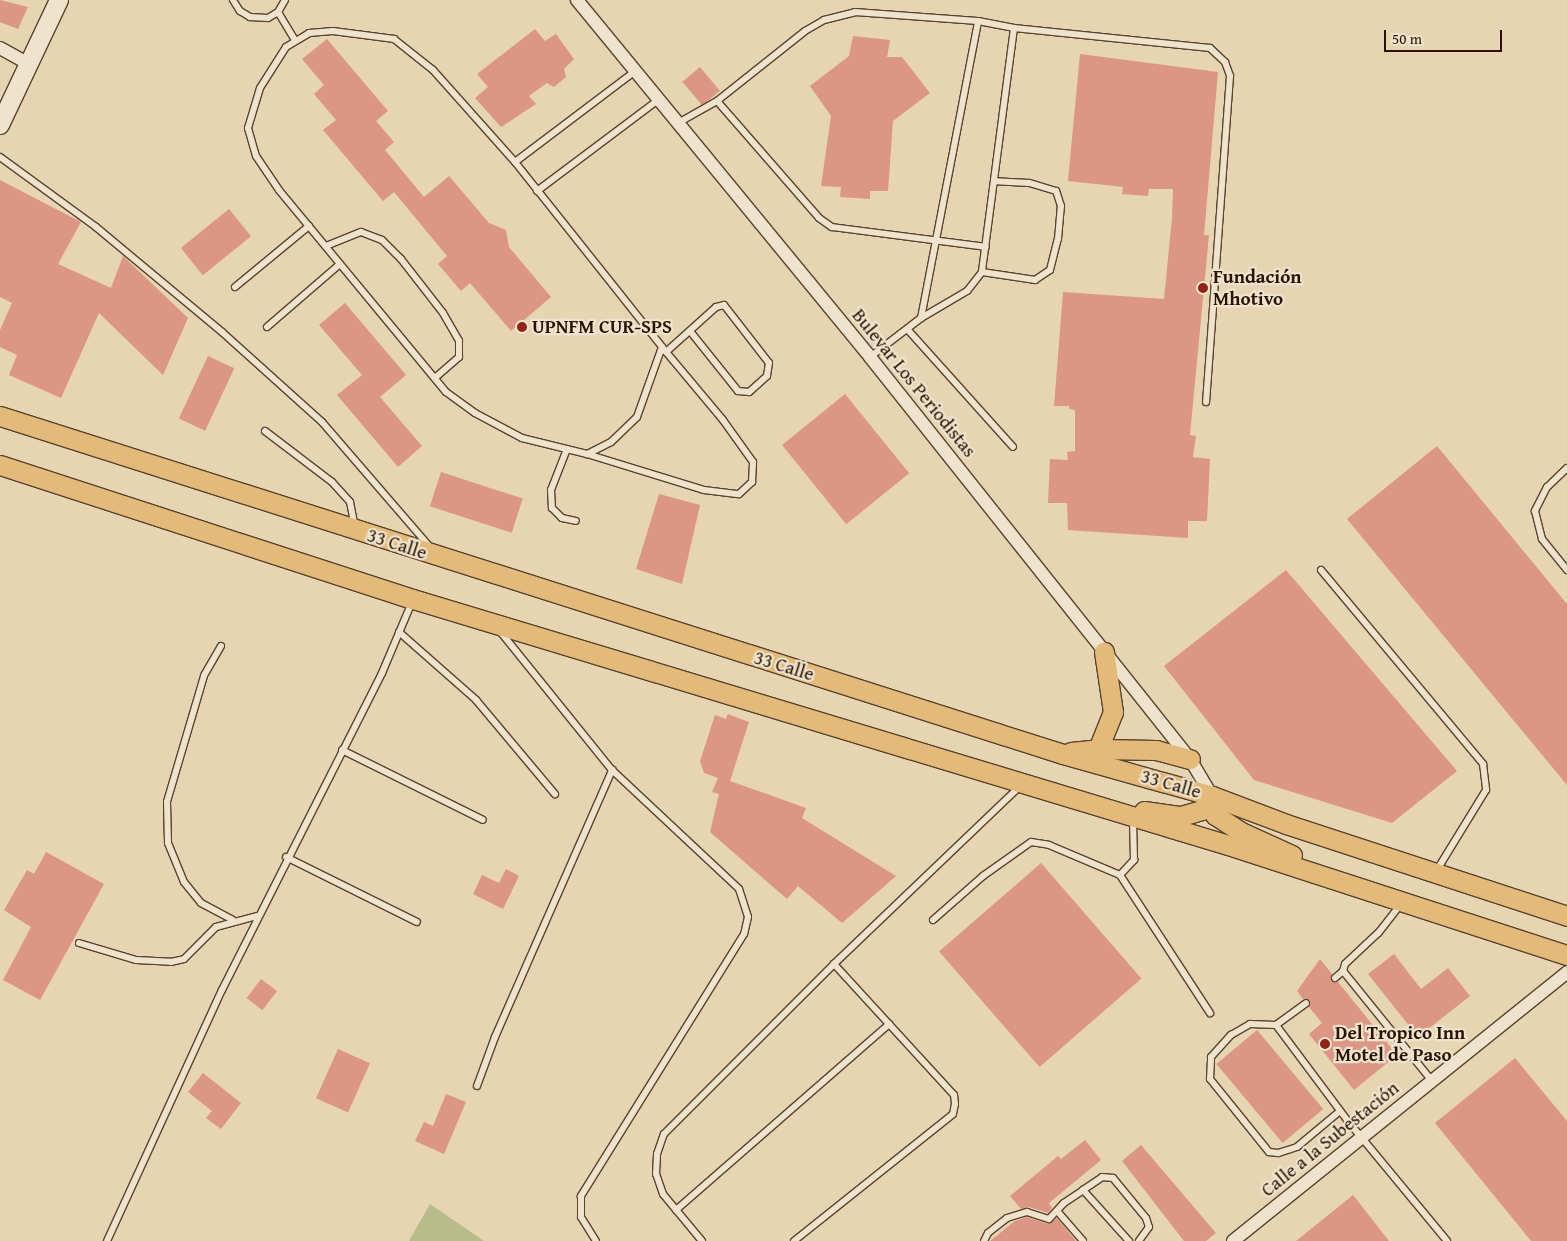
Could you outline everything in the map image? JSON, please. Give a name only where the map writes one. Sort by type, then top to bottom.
[{"type":"main road","name":"33 Calle","points":[[0,416],[354,531],[1063,754],[1212,796],[1286,824],[1567,916]]},
{"type":"main road","points":[[0,465],[413,599],[492,621],[1021,785],[1133,813],[1567,955]]},
{"type":"main road","points":[[1098,749],[1113,712],[1104,652]]},
{"type":"main road","points":[[1063,754],[1098,749],[1156,750],[1190,759]]},
{"type":"main road","points":[[1133,813],[1181,816],[1202,810],[1212,796]]},
{"type":"main road","points":[[1212,796],[1212,809],[1216,815],[1240,832],[1329,869],[1354,886]]},
{"type":"street","points":[[0,125],[59,0]]},
{"type":"street","name":"Bulevar Los Periodistas","points":[[577,0],[657,101],[870,357],[1190,759],[1212,796]]},
{"type":"street","points":[[1,48],[29,64]]},
{"type":"street","name":"Calle a la Subestación","points":[[1233,1241],[1567,972]]},
{"type":"lane","points":[[233,0],[240,11],[250,18],[268,18],[278,12],[285,0]]},
{"type":"lane","points":[[278,12],[294,40]]},
{"type":"lane","points":[[677,124],[717,101],[804,31],[824,20],[855,12],[978,21],[1014,28],[1210,48],[1225,62],[1230,76],[1206,402]]},
{"type":"lane","points":[[922,318],[935,239],[978,21]]},
{"type":"lane","points":[[870,357],[922,318],[967,292],[982,272],[996,181],[1014,28]]},
{"type":"lane","points":[[333,31],[394,39],[433,70],[515,162],[536,191],[724,420],[752,462],[752,482],[739,494],[704,490],[587,454],[522,438],[475,413],[446,392],[309,226],[256,156],[248,128],[260,88],[286,47],[294,40],[310,33],[333,31]]},
{"type":"lane","points":[[515,162],[634,72]]},
{"type":"lane","points":[[536,191],[657,101]]},
{"type":"lane","points":[[717,101],[819,218],[832,227],[986,247]]},
{"type":"lane","points":[[0,157],[96,227],[222,332],[322,422],[439,557]]},
{"type":"lane","points":[[982,272],[1035,280],[1050,270],[1058,239],[1061,206],[1056,191],[1029,183],[996,181]]},
{"type":"lane","points":[[235,287],[309,226]]},
{"type":"lane","points":[[326,246],[361,232],[382,240],[401,259],[443,313],[459,341],[459,357],[435,378]]},
{"type":"lane","points":[[267,327],[340,264]]},
{"type":"lane","points":[[587,454],[610,442],[637,417],[664,349],[690,331],[716,307],[724,305],[769,363],[767,376],[749,392],[738,391],[690,331]]},
{"type":"lane","points":[[908,330],[1013,447]]},
{"type":"lane","points":[[265,431],[332,482],[344,496],[355,517],[354,531]]},
{"type":"lane","points":[[567,449],[551,490],[552,508],[562,518],[576,522]]},
{"type":"lane","points":[[1567,468],[1547,487],[1535,510],[1542,539],[1567,570]]},
{"type":"lane","points":[[1321,570],[1484,764],[1486,790],[1436,872]]},
{"type":"lane","points":[[107,1241],[257,916],[382,673],[413,599]]},
{"type":"lane","points":[[492,621],[612,770],[739,890],[748,916],[744,934],[581,1196],[581,1217],[596,1241]]},
{"type":"lane","points":[[399,632],[476,700],[555,794]]},
{"type":"lane","points":[[220,646],[204,676],[167,802],[168,843],[184,882],[201,903],[233,920]]},
{"type":"lane","points":[[342,750],[484,820]]},
{"type":"lane","points":[[477,1086],[495,1037],[612,770]]},
{"type":"lane","points":[[702,1241],[663,1194],[656,1174],[657,1154],[664,1134],[834,964],[1021,785]]},
{"type":"lane","points":[[1120,875],[1134,860],[1133,813]]},
{"type":"lane","points":[[933,920],[983,876],[1031,842],[1049,845],[1120,875],[1210,1014]]},
{"type":"lane","points":[[286,857],[416,922]]},
{"type":"lane","points":[[1335,978],[1343,971],[1345,964],[1378,934],[1403,902]]},
{"type":"lane","points":[[79,943],[136,960],[171,962],[184,959],[216,927],[233,920],[257,916]]},
{"type":"lane","points":[[794,1241],[953,1114],[954,1096],[834,964]]},
{"type":"lane","points":[[1343,971],[1432,1081]]},
{"type":"lane","points":[[1306,1002],[1276,1025],[1250,1024],[1231,1035],[1211,1057],[1210,1079],[1269,1152],[1278,1153],[1297,1147],[1340,1111]]},
{"type":"lane","points":[[676,1210],[889,1024]]},
{"type":"lane","points":[[1276,1025],[1340,1111],[1447,1241]]},
{"type":"lane","points":[[984,1241],[997,1225],[1019,1213],[1027,1212],[1049,1219],[1058,1212],[1064,1203],[1102,1177],[1113,1178],[1146,1218],[1149,1227],[1139,1241]]},
{"type":"lane","points":[[1083,1190],[1129,1241]]},
{"type":"lane","points":[[1058,1212],[1083,1241]]},
{"type":"green space","points":[[430,1204],[484,1241],[409,1241]]},
{"type":"building","points":[[0,0],[28,7],[18,29],[0,22]]},
{"type":"building","points":[[535,29],[545,41],[556,34],[574,59],[564,69],[566,77],[554,87],[547,83],[529,96],[536,104],[501,127],[475,98],[488,87],[477,74]]},
{"type":"building","points":[[853,36],[890,40],[887,57],[902,57],[930,93],[893,121],[888,191],[870,191],[870,199],[840,197],[841,187],[821,186],[831,116],[810,86],[849,56]]},
{"type":"building","points":[[327,39],[388,111],[376,121],[394,142],[385,150],[424,197],[449,176],[489,223],[506,230],[509,247],[551,297],[511,331],[470,283],[461,291],[438,264],[447,256],[394,192],[383,201],[323,130],[336,120],[314,94],[324,85],[302,59]]},
{"type":"building","points":[[1080,54],[1218,72],[1204,235],[1209,235],[1190,435],[1196,436],[1193,457],[1210,459],[1207,521],[1188,521],[1188,538],[1068,530],[1067,503],[1048,503],[1050,459],[1068,460],[1067,452],[1075,451],[1075,410],[1069,409],[1069,406],[1054,406],[1063,292],[1164,299],[1172,218],[1173,189],[1149,189],[1148,196],[1122,194],[1123,187],[1068,181]]},
{"type":"building","points":[[700,67],[720,91],[702,106],[682,82]]},
{"type":"building","points":[[0,180],[81,222],[58,264],[111,288],[123,256],[188,318],[163,375],[99,313],[61,398],[9,375],[17,355],[0,347],[0,330],[12,303],[0,297]]},
{"type":"building","points":[[229,209],[251,236],[203,275],[181,248]]},
{"type":"building","points":[[345,303],[406,375],[380,397],[422,446],[398,467],[337,395],[362,375],[319,325]]},
{"type":"building","points":[[208,356],[234,368],[205,431],[179,419]]},
{"type":"building","points":[[845,394],[909,473],[846,524],[782,445]]},
{"type":"building","points":[[1437,446],[1567,604],[1567,785],[1347,519]]},
{"type":"building","points":[[441,472],[523,499],[512,533],[430,506]]},
{"type":"building","points":[[659,494],[700,505],[682,584],[636,569]]},
{"type":"building","points":[[1286,570],[1457,771],[1392,823],[1254,780],[1164,666]]},
{"type":"building","points":[[728,714],[749,722],[730,781],[806,808],[802,818],[896,876],[842,923],[798,886],[787,899],[710,832],[719,794],[712,792],[718,778],[704,773],[700,761],[715,715],[726,719]]},
{"type":"building","points":[[46,852],[104,884],[40,1000],[3,980],[31,927],[4,910],[27,870],[34,874]]},
{"type":"building","points":[[1041,863],[1141,978],[1039,1067],[939,952]]},
{"type":"building","points":[[506,869],[519,876],[503,909],[473,894],[482,875],[499,883]]},
{"type":"building","points":[[1394,954],[1421,989],[1448,968],[1470,996],[1418,1037],[1368,974]]},
{"type":"building","points":[[1320,959],[1332,974],[1331,981],[1338,982],[1397,1055],[1354,1090],[1309,1034],[1322,1023],[1309,1007],[1310,1000],[1303,999],[1297,991]]},
{"type":"building","points":[[261,979],[277,991],[263,1010],[247,998]]},
{"type":"building","points":[[1257,1030],[1323,1109],[1283,1143],[1216,1064]]},
{"type":"building","points":[[338,1049],[370,1063],[348,1113],[316,1098]]},
{"type":"building","points":[[1515,1058],[1567,1121],[1567,1241],[1531,1241],[1435,1123]]},
{"type":"building","points":[[203,1073],[241,1103],[221,1129],[206,1118],[212,1111],[188,1092]]},
{"type":"building","points":[[446,1094],[466,1102],[444,1154],[415,1141],[424,1122],[433,1126]]},
{"type":"building","points":[[1085,1140],[1101,1160],[1049,1203],[1052,1208],[1048,1213],[1029,1207],[1021,1209],[1010,1196],[1058,1156],[1061,1159]]},
{"type":"building","points":[[1141,1145],[1216,1233],[1206,1241],[1184,1241],[1122,1161]]},
{"type":"building","points":[[1353,1195],[1389,1241],[1296,1241]]},
{"type":"building","points":[[1027,1217],[1048,1224],[1057,1218],[1076,1241],[990,1241],[1015,1221]]},
{"type":"place","name":"Fundación Mhotivo","points":[[1203,288]]},
{"type":"place","name":"UPNFM CUR-SPS","points":[[522,327]]},
{"type":"place","name":"Del Tropico Inn Motel de Paso","points":[[1325,1044]]}]
